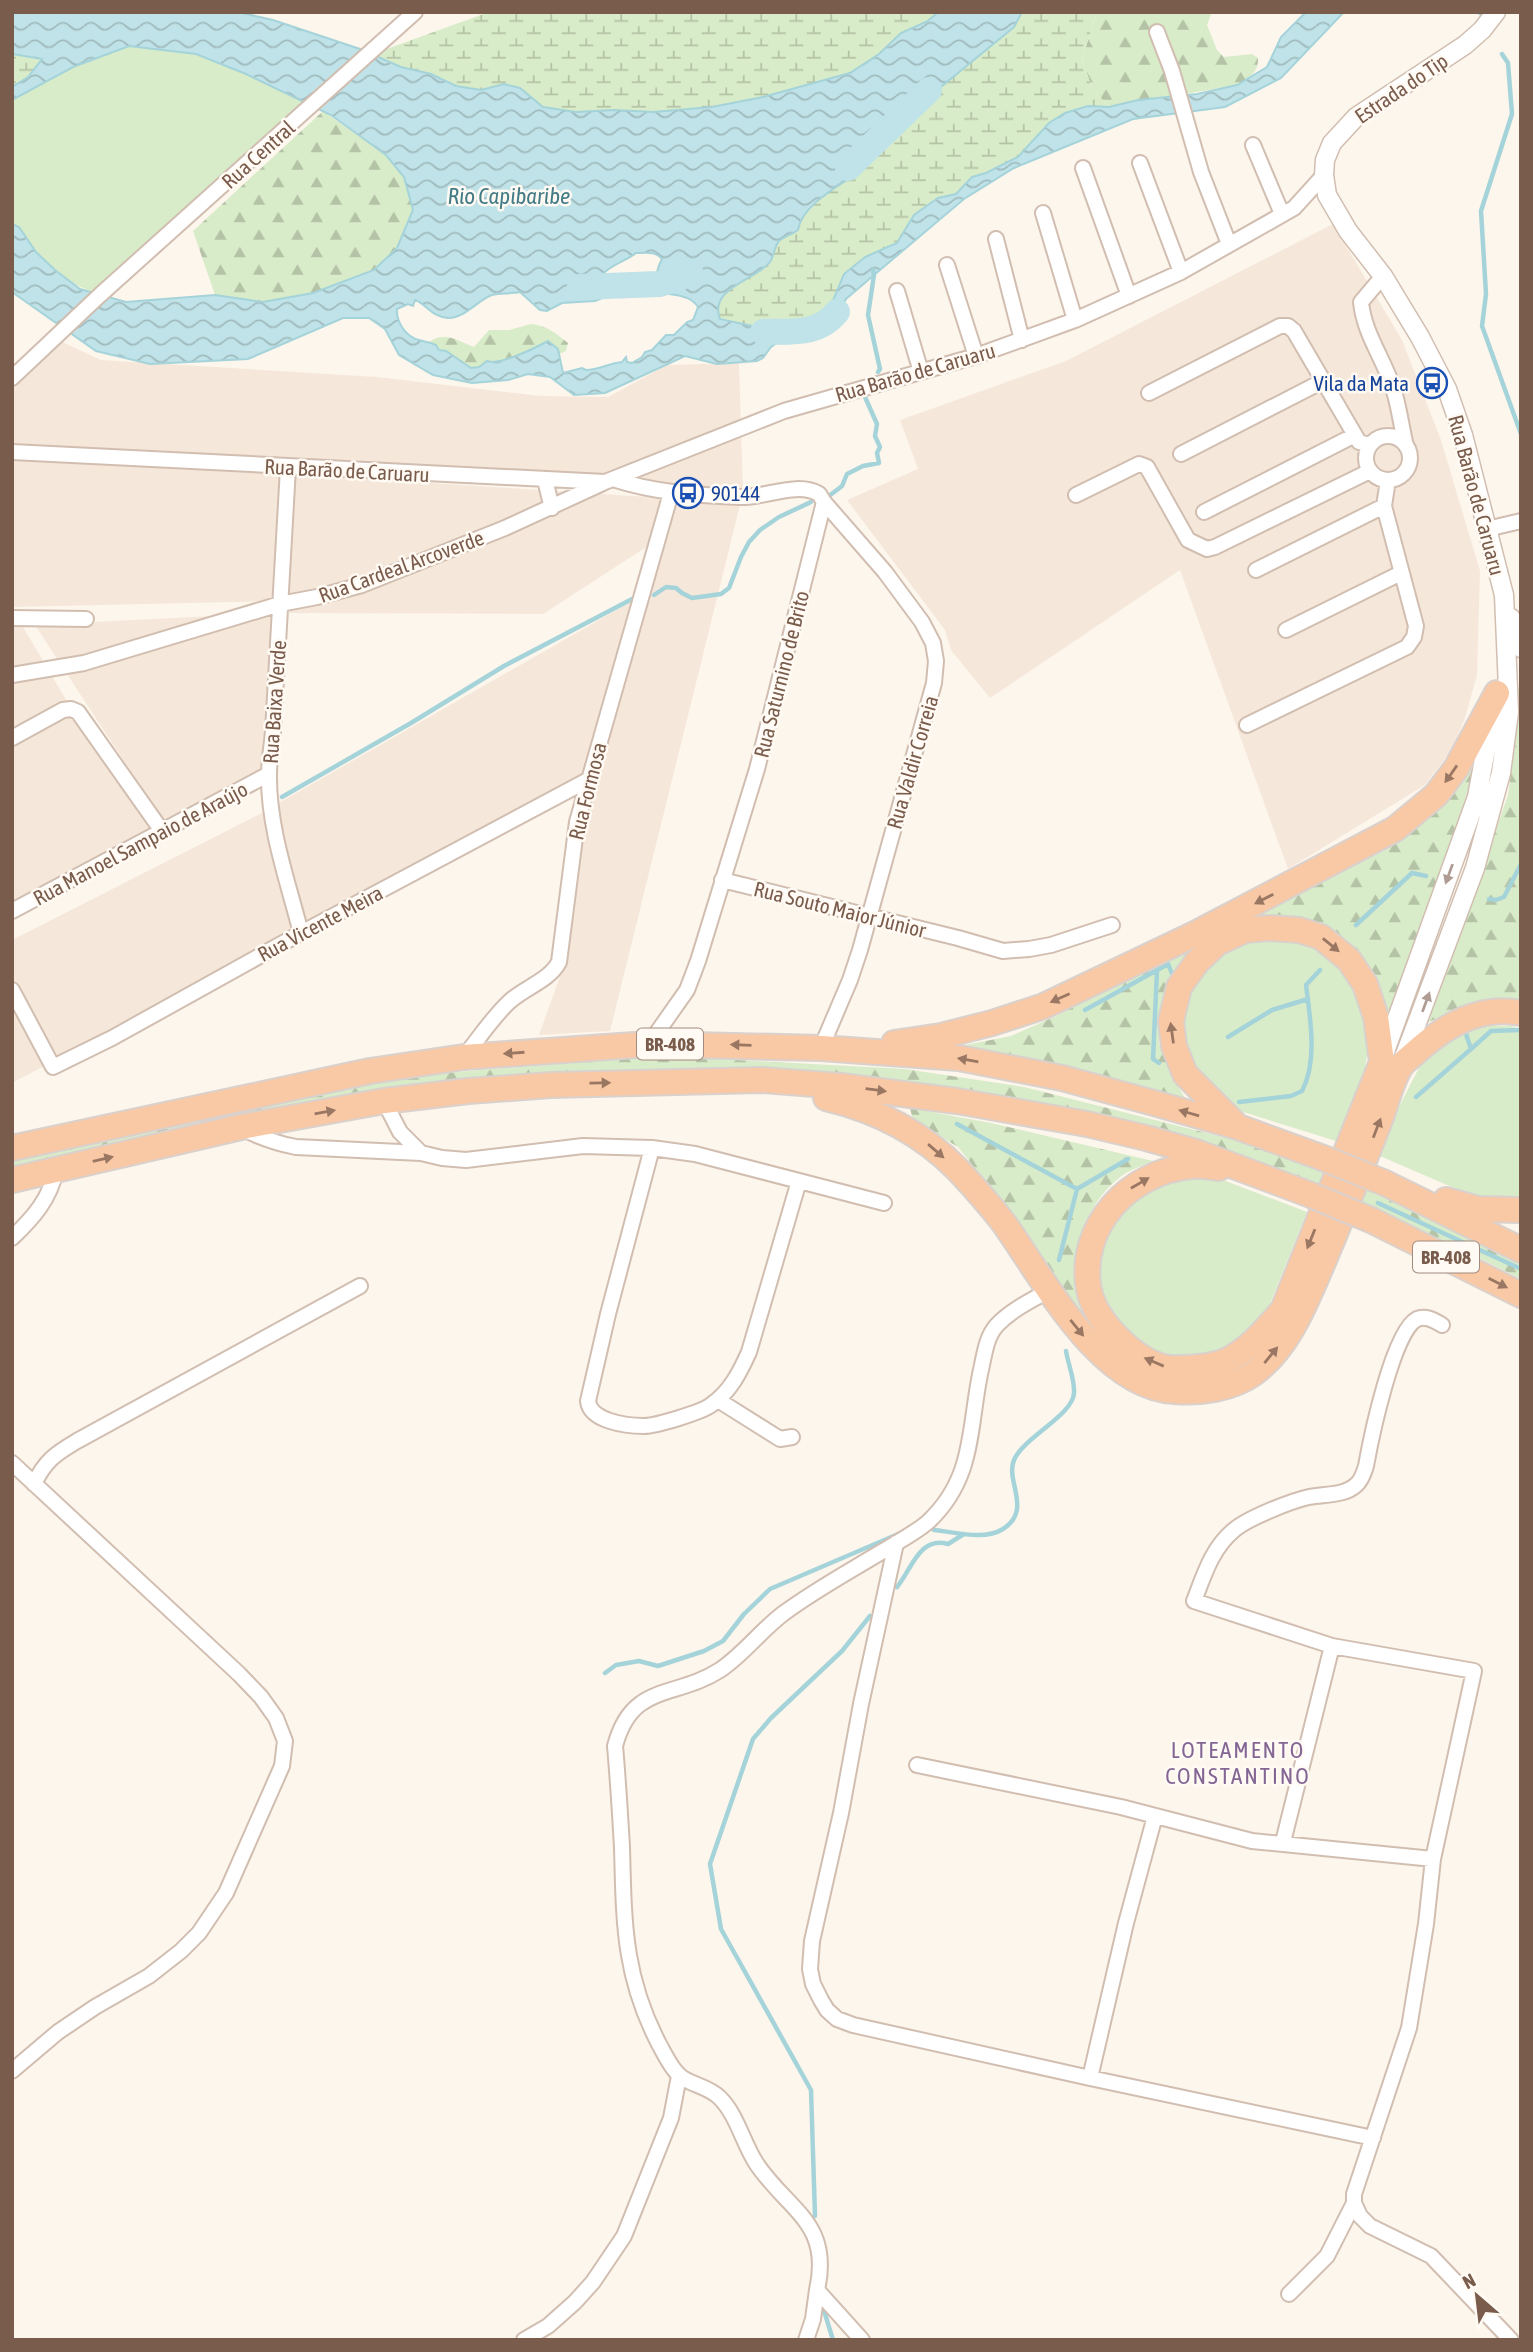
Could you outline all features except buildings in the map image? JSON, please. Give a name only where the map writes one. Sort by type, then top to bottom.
[{"type":"highway","points":[[849,1050],[940,1036],[1044,1006],[1195,934],[1395,829],[1436,796],[1457,767],[1497,693]]},
{"type":"highway","points":[[761,1080],[856,1105],[889,1118],[919,1137],[957,1169],[1001,1220],[1097,1351],[1121,1371],[1146,1384],[1171,1391],[1206,1391],[1235,1383],[1253,1374],[1264,1364],[1292,1331],[1334,1239],[1391,1063],[1364,984],[1349,960],[1321,937],[1300,930],[1245,930],[1217,943],[1197,962],[1179,988],[1171,1021],[1174,1046],[1185,1074],[1238,1127]]},
{"type":"highway","points":[[1247,1170],[1193,1166],[1168,1171],[1139,1182],[1115,1201],[1098,1225],[1088,1259],[1089,1291],[1099,1313],[1116,1337],[1138,1355],[1161,1367],[1188,1368],[1226,1361],[1256,1341],[1283,1310],[1391,1063],[1464,1018],[1485,1012],[1521,1013]]},
{"type":"highway","name":"BR-408","points":[[12,1148],[370,1071],[464,1057],[649,1044],[821,1048],[959,1058],[1062,1078],[1238,1127],[1389,1185],[1521,1250]]},
{"type":"highway","name":"BR-408","points":[[12,1180],[241,1127],[384,1101],[468,1091],[551,1085],[761,1080],[841,1086],[957,1101],[1087,1124],[1146,1138],[1247,1170],[1371,1220],[1521,1295]]},
{"type":"highway","points":[[1389,1185],[1478,1209],[1521,1210]]},
{"type":"street","name":"Rua Central","points":[[12,378],[415,12]]},
{"type":"street","name":"Estrada do Tip","points":[[1324,175],[1325,160],[1332,142],[1342,129],[1465,45],[1482,30],[1496,12]]},
{"type":"street","points":[[1157,32],[1172,71],[1201,172],[1229,244]]},
{"type":"street","points":[[1253,145],[1288,211],[1327,195]]},
{"type":"street","points":[[1140,163],[1181,272]]},
{"type":"street","points":[[1083,168],[1129,296]]},
{"type":"street","name":"Rua Barão de Caruaru","points":[[1324,175],[1327,195],[1348,231],[1383,276],[1420,337],[1447,389],[1463,435],[1504,596],[1521,648]]},
{"type":"street","name":"Rua Barão de Caruaru","points":[[12,452],[288,468],[609,481],[784,411],[976,356],[1075,320],[1181,272],[1288,211],[1324,175]]},
{"type":"street","points":[[1043,214],[1075,320]]},
{"type":"street","points":[[996,239],[1022,340]]},
{"type":"street","points":[[947,265],[976,356]]},
{"type":"street","points":[[1383,276],[1361,302],[1362,317],[1393,386],[1410,458],[1406,471],[1401,476],[1381,479],[1370,471],[1366,458],[1370,445],[1388,436],[1395,437],[1406,446]]},
{"type":"street","points":[[897,291],[921,372]]},
{"type":"street","points":[[1149,393],[1280,327],[1288,326],[1294,331],[1359,442],[1370,445]]},
{"type":"street","points":[[1181,454],[1323,381]]},
{"type":"street","points":[[1388,436],[1398,410]]},
{"type":"street","points":[[1204,512],[1355,436]]},
{"type":"street","points":[[1076,495],[1139,464],[1147,467],[1188,540],[1207,549],[1370,471]]},
{"type":"street","name":"Rua Baixa Verde","points":[[288,468],[269,774],[278,842],[302,933]]},
{"type":"street","points":[[545,480],[552,508]]},
{"type":"street","points":[[1247,725],[1407,646],[1414,637],[1416,626],[1384,506],[1388,480]]},
{"type":"street","points":[[609,481],[671,493],[744,497],[807,489],[819,494],[824,502]]},
{"type":"street","name":"Rua Cardeal Arcoverde","points":[[12,675],[84,663],[280,604],[362,585],[552,508],[609,481]]},
{"type":"street","name":"Rua Formosa","points":[[464,1057],[509,1002],[523,990],[549,975],[559,962],[577,822],[671,493]]},
{"type":"street","name":"Rua Saturnino de Brito","points":[[649,1044],[687,990],[698,961],[757,769],[824,502]]},
{"type":"street","name":"Rua Valdir Correia","points":[[821,1048],[850,980],[869,917],[934,683],[936,661],[933,643],[922,622],[886,572],[824,502]]},
{"type":"street","points":[[1256,570],[1384,506]]},
{"type":"street","points":[[1488,529],[1521,521]]},
{"type":"street","points":[[1391,1063],[1477,797],[1497,693],[1497,568]]},
{"type":"street","points":[[1286,630],[1401,573]]},
{"type":"street","name":"Rua Barão de Caruaru","points":[[1391,1063],[1475,868],[1501,774],[1509,712],[1504,596]]},
{"type":"street","points":[[12,618],[86,619]]},
{"type":"street","points":[[12,738],[63,710],[78,712],[162,831]]},
{"type":"street","name":"Rua Manoel Sampaio de Araújo","points":[[12,911],[269,774]]},
{"type":"street","name":"Rua Vicente Meira","points":[[12,989],[53,1067],[112,1038],[588,780]]},
{"type":"street","name":"Rua Souto Maior Júnior","points":[[722,880],[1003,951],[1051,945],[1112,925]]},
{"type":"street","points":[[384,1101],[400,1132],[421,1153]]},
{"type":"street","points":[[241,1127],[257,1137],[296,1147],[421,1153],[466,1160],[583,1146],[652,1148],[695,1154],[884,1203]]},
{"type":"street","points":[[652,1148],[588,1401],[593,1414],[630,1425],[644,1426],[700,1412],[718,1399],[737,1377],[749,1352],[799,1181]]},
{"type":"street","points":[[12,1238],[31,1220],[47,1198],[57,1170]]},
{"type":"street","points":[[34,1484],[42,1467],[52,1456],[360,1286]]},
{"type":"street","points":[[806,2340],[813,2319],[821,2258],[817,2240],[808,2224],[758,2166],[722,2100],[708,2088],[679,2076],[644,2014],[632,1978],[626,1941],[615,1745],[620,1727],[634,1708],[647,1698],[709,1677],[732,1662],[783,1614],[927,1522],[949,1496],[964,1470],[988,1340],[996,1326],[1014,1311],[1050,1290]]},
{"type":"street","points":[[1442,1325],[1425,1317],[1410,1325],[1399,1346],[1381,1395],[1366,1465],[1357,1485],[1332,1494],[1293,1502],[1239,1526],[1219,1546],[1208,1564],[1194,1601],[1332,1646],[1474,1671],[1433,1859],[1426,1924],[1409,2028],[1354,2194],[1354,2203],[1360,2216],[1370,2226],[1431,2256],[1511,2340]]},
{"type":"street","points":[[718,1399],[780,1439],[792,1437]]},
{"type":"street","points":[[12,1462],[239,1674],[276,1718],[285,1741],[282,1766],[226,1893],[199,1933],[149,1976],[58,2032],[12,2071]]},
{"type":"street","points":[[896,1543],[812,1941],[810,1969],[813,1984],[827,2010],[837,2019],[853,2025],[1373,2138]]},
{"type":"street","points":[[1283,1842],[1332,1646]]},
{"type":"street","points":[[916,1765],[1121,1807],[1252,1840],[1433,1859]]},
{"type":"street","points":[[1090,2078],[1126,1923],[1155,1816]]},
{"type":"street","points":[[524,2340],[548,2326],[575,2302],[593,2282],[624,2236],[671,2118],[679,2076]]},
{"type":"street","points":[[1289,2294],[1327,2256],[1354,2203]]},
{"type":"street","points":[[817,2290],[862,2340]]},
{"type":"shaded area","points":[[1333,224],[1402,340],[1441,440],[1480,571],[1477,675],[1453,748],[1425,785],[1288,869],[1180,570],[990,698],[951,650],[945,630],[847,500],[918,469],[900,420],[1066,361]]},
{"type":"shaded area","points":[[60,341],[101,360],[377,377],[541,396],[608,397],[667,365],[739,363],[743,490],[12,447],[12,384]]},
{"type":"shaded area","points":[[12,459],[281,473],[276,601],[12,607]]},
{"type":"shaded area","points":[[291,474],[665,498],[654,542],[543,614],[286,613]]},
{"type":"shaded area","points":[[675,498],[740,505],[610,1031],[539,1035],[567,957],[585,808]]},
{"type":"shaded area","points":[[634,600],[583,776],[305,925],[277,804]]},
{"type":"shaded area","points":[[271,613],[264,768],[165,824],[35,625]]},
{"type":"shaded area","points":[[12,627],[23,627],[68,703],[12,734]]},
{"type":"shaded area","points":[[69,714],[76,717],[155,829],[12,906],[12,744]]},
{"type":"shaded area","points":[[266,811],[296,930],[56,1059],[12,979],[12,940]]},
{"type":"shaded area","points":[[12,1001],[46,1065],[12,1083]]},
{"type":"green space","points":[[489,12],[938,12],[928,21],[901,33],[879,54],[850,73],[763,97],[712,107],[653,112],[576,112],[543,107],[520,88],[504,84],[481,90],[456,86],[431,74],[401,67],[373,54]]},
{"type":"green space","points":[[1022,12],[1097,12],[1082,59],[1092,88],[1109,107],[1088,106],[1039,134],[1018,157],[972,177],[956,194],[938,198],[927,205],[914,215],[897,243],[865,257],[844,274],[832,303],[812,319],[785,326],[757,327],[720,318],[718,308],[727,292],[763,269],[770,262],[779,241],[798,231],[801,221],[816,203],[866,166],[878,145],[869,140],[888,119],[909,113],[1014,27]]},
{"type":"green space","points":[[1097,12],[1212,12],[1207,25],[1217,50],[1224,57],[1252,54],[1258,58],[1257,68],[1237,85],[1109,107],[1092,88],[1082,59]]},
{"type":"green space","points":[[129,45],[196,54],[305,102],[94,292],[69,281],[54,270],[12,224],[12,100],[73,67]]},
{"type":"green space","points":[[12,54],[42,59],[28,77],[12,87]]},
{"type":"green space","points":[[323,111],[386,155],[404,177],[413,210],[397,248],[374,270],[313,293],[263,302],[215,295],[193,231]]},
{"type":"green space","points":[[531,324],[560,336],[568,343],[566,351],[559,354],[558,349],[543,344],[501,362],[493,364],[487,361],[479,367],[471,368],[429,342],[446,337],[474,347],[489,330],[509,330]]},
{"type":"green space","points":[[1518,686],[1521,698],[1521,1006],[1452,1013],[1423,1024],[1508,795],[1515,746]]},
{"type":"green space","points":[[1481,747],[1451,846],[1388,1018],[1377,980],[1352,946],[1312,922],[1240,925],[1163,1003],[1159,1043],[1174,1080],[1190,1106],[945,1049],[1011,1036],[1054,1017],[1388,848],[1430,817],[1465,778]]},
{"type":"green space","points":[[1253,937],[1314,942],[1354,981],[1370,1040],[1363,1078],[1336,1141],[1227,1107],[1204,1087],[1179,1042],[1185,997],[1208,961]]},
{"type":"green space","points":[[1487,1026],[1511,1026],[1521,1030],[1521,1197],[1506,1201],[1475,1197],[1375,1154],[1426,1054],[1455,1036]]},
{"type":"green space","points":[[663,1056],[905,1069],[1024,1087],[1274,1150],[1326,1167],[1321,1191],[1147,1133],[617,1072],[12,1174],[12,1160],[292,1097],[405,1076]]},
{"type":"green space","points":[[910,1108],[991,1123],[1153,1161],[1119,1178],[1098,1201],[1082,1231],[1074,1264],[1074,1280],[1079,1305],[1093,1335],[997,1196],[958,1147],[913,1120]]},
{"type":"green space","points":[[1197,1170],[1307,1212],[1267,1311],[1247,1335],[1222,1353],[1172,1359],[1120,1334],[1093,1277],[1113,1209],[1122,1200]]},
{"type":"green space","points":[[1359,1185],[1521,1261],[1521,1279],[1353,1200]]},
{"type":"water","name":"Rio Capibaribe","points":[[12,12],[238,12],[273,20],[360,49],[401,67],[431,74],[456,86],[481,90],[504,84],[520,88],[543,107],[576,112],[653,112],[712,107],[763,97],[850,73],[879,54],[901,33],[928,21],[938,12],[1022,12],[1014,27],[909,113],[889,119],[870,140],[879,144],[866,166],[816,202],[801,220],[798,230],[779,241],[770,262],[727,292],[718,308],[720,319],[757,327],[785,326],[821,314],[832,303],[844,274],[865,257],[897,243],[914,215],[938,198],[956,194],[972,177],[1018,157],[1049,123],[1065,113],[1088,106],[1109,107],[1237,85],[1267,67],[1281,37],[1306,12],[1344,12],[1281,78],[1225,107],[1133,119],[1014,168],[964,199],[846,299],[834,320],[813,331],[793,332],[771,347],[763,358],[757,361],[717,364],[685,356],[605,393],[574,395],[550,377],[528,374],[508,380],[472,383],[433,375],[399,355],[385,329],[369,318],[343,318],[248,359],[150,364],[96,351],[12,292],[12,224],[19,227],[36,252],[80,289],[126,302],[215,295],[263,302],[313,293],[374,270],[397,248],[413,210],[404,177],[386,155],[331,115],[246,74],[196,54],[129,46],[73,67],[12,100],[12,87],[28,77],[42,59],[12,54]],"holes":[[[636,253],[660,256],[662,259],[657,276],[664,293],[687,298],[698,307],[693,320],[687,322],[674,335],[666,335],[652,350],[645,352],[632,363],[627,362],[626,357],[622,362],[595,369],[582,368],[563,373],[558,349],[548,341],[508,359],[487,361],[479,367],[471,368],[446,351],[439,350],[436,345],[410,336],[398,319],[397,309],[408,304],[413,306],[415,300],[433,313],[448,318],[460,315],[487,297],[498,294],[520,292],[540,310],[547,311],[562,303],[595,301],[622,290],[617,289],[616,282],[604,282],[602,275]]]},
{"type":"waterway","points":[[1502,54],[1508,63],[1512,114],[1481,211],[1486,294],[1482,326],[1521,434]]},
{"type":"waterway","name":"Rio Capibaribe","points":[[848,168],[929,90]]},
{"type":"waterway","points":[[873,270],[868,315],[880,369],[878,372]]},
{"type":"waterway","name":"Rio Capibaribe","points":[[580,287],[660,284],[691,274]]},
{"type":"waterway","points":[[763,332],[812,329],[829,320],[837,312]]},
{"type":"waterway","points":[[829,496],[842,486],[847,474],[863,466],[879,463],[877,453],[880,447],[875,436],[877,424],[865,397]]},
{"type":"waterway","points":[[654,595],[666,587],[676,588],[692,598],[721,594],[729,588],[749,542],[760,530],[779,517],[811,502]]},
{"type":"waterway","points":[[282,797],[504,666],[636,597]]},
{"type":"waterway","points":[[1489,899],[1504,897],[1521,864]]},
{"type":"waterway","points":[[1356,925],[1412,873],[1426,876]]},
{"type":"waterway","points":[[1085,1010],[1168,964],[1173,976]]},
{"type":"waterway","points":[[1239,1102],[1291,1096],[1302,1091],[1311,1053],[1306,985],[1320,970]]},
{"type":"waterway","points":[[1157,971],[1153,1059],[1159,1063]]},
{"type":"waterway","points":[[1228,1037],[1272,1010],[1308,999]]},
{"type":"waterway","points":[[1471,1049],[1491,1031],[1521,1030]]},
{"type":"waterway","points":[[1416,1097],[1471,1049],[1465,1031]]},
{"type":"waterway","points":[[957,1124],[1077,1189]]},
{"type":"waterway","points":[[1059,1260],[1077,1189],[1128,1159]]},
{"type":"waterway","points":[[1378,1203],[1521,1269]]},
{"type":"waterway","points":[[934,1530],[969,1535],[987,1534],[1003,1529],[1012,1521],[1017,1504],[1012,1468],[1014,1460],[1027,1443],[1057,1418],[1072,1401],[1074,1388],[1066,1351]]},
{"type":"waterway","points":[[605,1673],[616,1665],[639,1661],[658,1666],[704,1651],[723,1641],[744,1614],[770,1589],[910,1529]]},
{"type":"waterway","points":[[897,1587],[923,1549],[938,1543],[948,1544],[964,1534]]},
{"type":"waterway","points":[[815,2216],[811,2090],[721,1929],[710,1864],[753,1739],[771,1718],[842,1651],[870,1616]]},
{"type":"waterway","points":[[822,2304],[833,2340]]},
{"type":"place","name":"Vila da Mata","points":[[1432,383]]},
{"type":"place","name":"90144","points":[[688,493]]},
{"type":"district","name":"LOTEAMENTO CONSTANTINO","points":[[1238,1763]]}]
